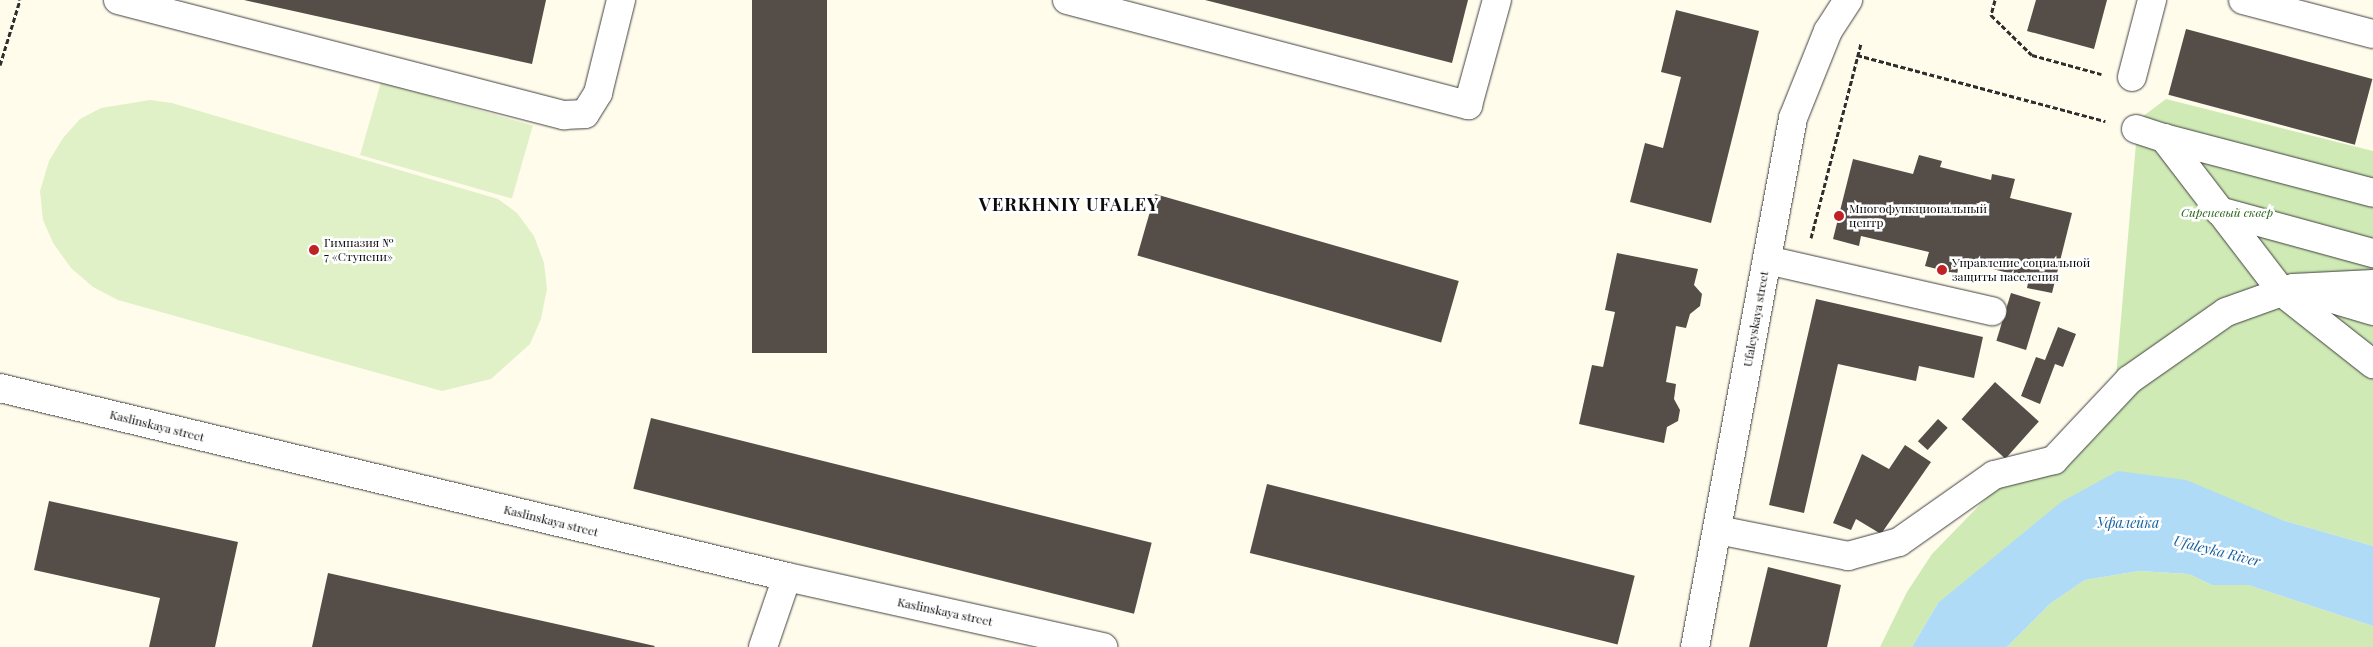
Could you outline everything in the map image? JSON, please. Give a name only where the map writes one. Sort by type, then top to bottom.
[{"type":"street","points":[[118,0],[564,115],[585,114],[598,93],[621,0]]},
{"type":"street","points":[[1067,0],[1468,105],[1496,0]]},
{"type":"street","name":"Ufaleyskaya street","points":[[1695,647],[1793,118],[1828,31],[1848,0]]},
{"type":"street","points":[[2132,78],[2152,0]]},
{"type":"street","points":[[2243,0],[2373,34]]},
{"type":"street","points":[[2136,129],[2373,193]]},
{"type":"street","points":[[2164,138],[2283,292],[2373,364]]},
{"type":"street","points":[[2219,211],[2373,252]]},
{"type":"street","points":[[1767,260],[1992,311]]},
{"type":"street","points":[[1718,530],[1848,556],[1899,542],[1994,475],[2054,460],[2129,380],[2226,312],[2283,292],[2373,284]]},
{"type":"street","points":[[2283,292],[2373,310]]},
{"type":"street","name":"Kaslinskaya street","points":[[0,388],[787,577],[1098,646]]},
{"type":"street","points":[[763,647],[787,577]]},
{"type":"path","points":[[0,65],[20,0]]},
{"type":"path","points":[[1995,0],[1991,15],[2032,55],[2091,72]]},
{"type":"path","points":[[1804,267],[1863,37]]},
{"type":"path","points":[[1857,55],[2136,129]]},
{"type":"green space","points":[[381,82],[533,126],[512,199],[360,155]]},
{"type":"green space","name":"Сиреневый сквер","points":[[2166,99],[2373,151],[2373,364],[2283,293],[2116,377],[2138,120]]},
{"type":"green space","points":[[150,100],[172,103],[498,199],[517,213],[534,236],[544,263],[547,289],[541,319],[530,344],[491,379],[442,391],[118,300],[93,287],[71,268],[53,243],[43,220],[40,191],[49,161],[63,138],[80,119],[101,108]]},
{"type":"green space","points":[[2278,305],[2373,376],[2373,546],[2282,520],[1938,603],[1912,647],[1880,647],[1907,592],[1932,554],[1999,485],[2233,320]]},
{"type":"green space","points":[[2139,571],[2189,574],[2212,585],[2248,585],[2373,626],[2373,647],[2007,647],[2051,603],[2085,580]]},
{"type":"water","name":"Уфалейка","points":[[2118,471],[2186,480],[2282,520],[2373,546],[2373,626],[2248,585],[2212,585],[2189,574],[2139,571],[2085,580],[2051,603],[2007,647],[1912,647],[1938,603],[2061,502]]},
{"type":"building","points":[[244,0],[546,0],[532,64]]},
{"type":"building","points":[[752,0],[827,0],[827,353],[752,353]]},
{"type":"building","points":[[1205,0],[1468,0],[1452,63]]},
{"type":"building","points":[[2036,0],[2107,0],[2094,49],[2027,31]]},
{"type":"building","points":[[1676,10],[1759,31],[1711,223],[1630,202],[1645,143],[1663,148],[1681,77],[1661,72]]},
{"type":"building","points":[[2186,29],[2372,79],[2355,145],[2168,95]]},
{"type":"building","points":[[1919,155],[1942,161],[1940,167],[1991,180],[1992,174],[2015,179],[2010,198],[2072,213],[2052,293],[2027,288],[2029,278],[1960,261],[1957,274],[1925,266],[1929,252],[1861,236],[1859,246],[1833,239],[1853,159],[1913,174]]},
{"type":"building","points":[[1155,194],[1459,281],[1441,343],[1137,256]]},
{"type":"building","points":[[1617,253],[1698,269],[1694,285],[1702,294],[1700,306],[1690,314],[1686,328],[1676,326],[1666,382],[1676,384],[1674,399],[1680,410],[1678,421],[1667,427],[1664,443],[1579,424],[1592,365],[1603,367],[1615,312],[1605,310]]},
{"type":"building","points":[[2011,293],[2041,302],[2026,350],[1996,341]]},
{"type":"building","points":[[1816,299],[1983,337],[1974,378],[1919,366],[1916,381],[1838,364],[1804,513],[1769,505]]},
{"type":"building","points":[[2058,327],[2076,334],[2063,367],[2055,364],[2040,404],[2021,396],[2036,357],[2045,360]]},
{"type":"building","points":[[1995,382],[2039,421],[2005,459],[1962,419]]},
{"type":"building","points":[[651,418],[1152,543],[1134,614],[633,489]]},
{"type":"building","points":[[1938,419],[1948,428],[1928,450],[1918,441]]},
{"type":"building","points":[[1905,445],[1931,462],[1881,534],[1856,519],[1851,530],[1833,523],[1862,454],[1889,469]]},
{"type":"building","points":[[1267,484],[1635,576],[1618,645],[1250,553]]},
{"type":"building","points":[[49,501],[238,542],[215,647],[149,647],[160,598],[34,570]]},
{"type":"building","points":[[1768,567],[1841,585],[1827,647],[1749,647]]},
{"type":"building","points":[[328,573],[655,646],[312,647]]},
{"type":"place","name":"Многофункциональный центр","points":[[1839,216]]},
{"type":"place","name":"Гимназия № 7 «Ступени»","points":[[314,250]]},
{"type":"place","name":"Управление социальной защиты населения","points":[[1942,270]]},
{"type":"district","name":"VERKHNIY UFALEY","points":[[1069,204]]},
{"type":"water label","name":"Ufaleyka River","points":[[2217,551]]}]
